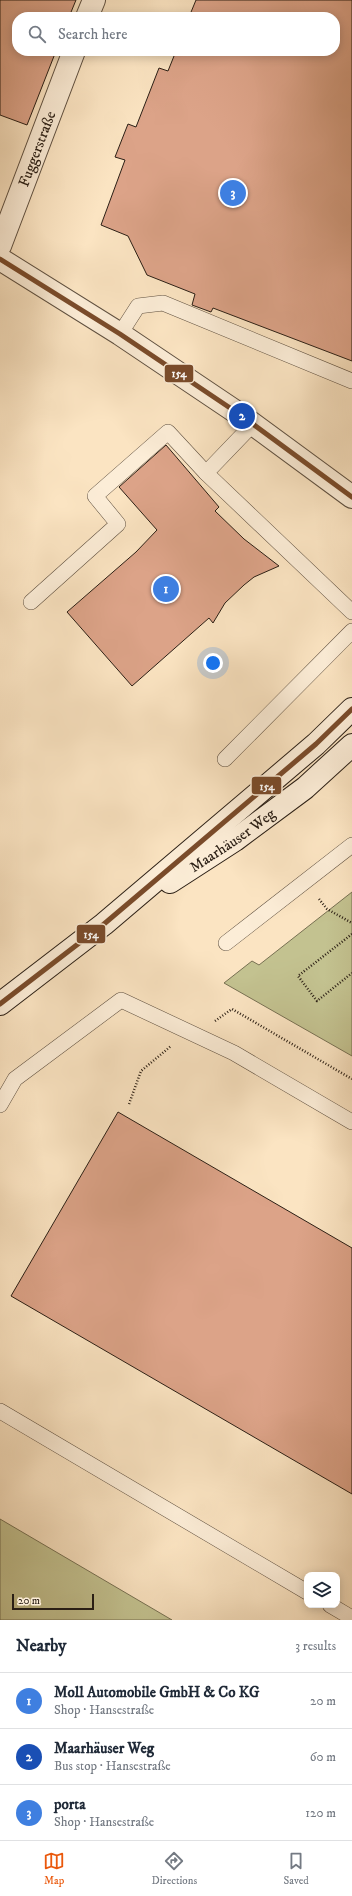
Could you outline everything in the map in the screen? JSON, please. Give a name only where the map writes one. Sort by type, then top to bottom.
[{"type":"main road","points":[[89,12],[94,0]]},
{"type":"main road","name":"Fuggerstraße","points":[[0,246],[72,56]]},
{"type":"main road","points":[[0,259],[120,334],[253,424],[349,492]]},
{"type":"main road","name":"Maarhäuser Weg","points":[[0,1004],[104,924],[316,744],[352,709]]},
{"type":"main road","name":"Maarhäuser Weg","points":[[104,924],[235,840],[305,788],[352,745]]},
{"type":"lane","points":[[120,334],[138,306],[163,303],[352,381]]},
{"type":"lane","points":[[206,473],[253,424]]},
{"type":"lane","points":[[31,602],[118,524],[95,496],[168,432],[206,473],[352,612]]},
{"type":"lane","points":[[225,760],[352,631]]},
{"type":"lane","points":[[226,943],[352,845]]},
{"type":"lane","points":[[0,1105],[16,1079],[121,1000],[234,1053],[352,1122]]},
{"type":"lane","points":[[0,1411],[304,1590]]},
{"type":"lane","points":[[335,1608],[352,1618]]},
{"type":"path","points":[[306,881],[327,909],[352,923]]},
{"type":"path","points":[[352,934],[298,976],[317,1001],[352,973]]},
{"type":"path","points":[[232,1009],[352,1079]]},
{"type":"shaded area","points":[[352,892],[352,1056],[224,983],[252,961],[259,965]]},
{"type":"shaded area","points":[[0,1519],[172,1620],[0,1620]]},
{"type":"building","points":[[0,0],[76,0],[71,12],[12,12],[12,56],[54,56],[27,125],[0,115]]},
{"type":"building","points":[[196,0],[352,0],[352,361],[213,308],[211,312],[192,305],[195,294],[147,275],[128,236],[101,225],[125,160],[115,157],[128,124],[136,127],[159,68],[168,71],[174,56],[340,56],[340,12],[191,12]]},
{"type":"building","points":[[166,445],[219,507],[215,511],[244,539],[279,566],[254,577],[244,585],[225,603],[213,623],[209,618],[132,686],[67,612],[136,552],[157,530],[119,487]]},
{"type":"building","points":[[118,1112],[352,1248],[352,1494],[11,1296]]},
{"type":"transit line","name":"154","points":[[0,259],[120,334],[242,416],[352,497]]},
{"type":"transit line","name":"154","points":[[0,1004],[104,924],[316,744],[352,709]]},
{"type":"place","name":"porta","points":[[233,193]]},
{"type":"place","name":"Maarhäuser Weg","points":[[242,416]]},
{"type":"place","name":"Moll Automobile GmbH & Co KG","points":[[166,589]]}]
